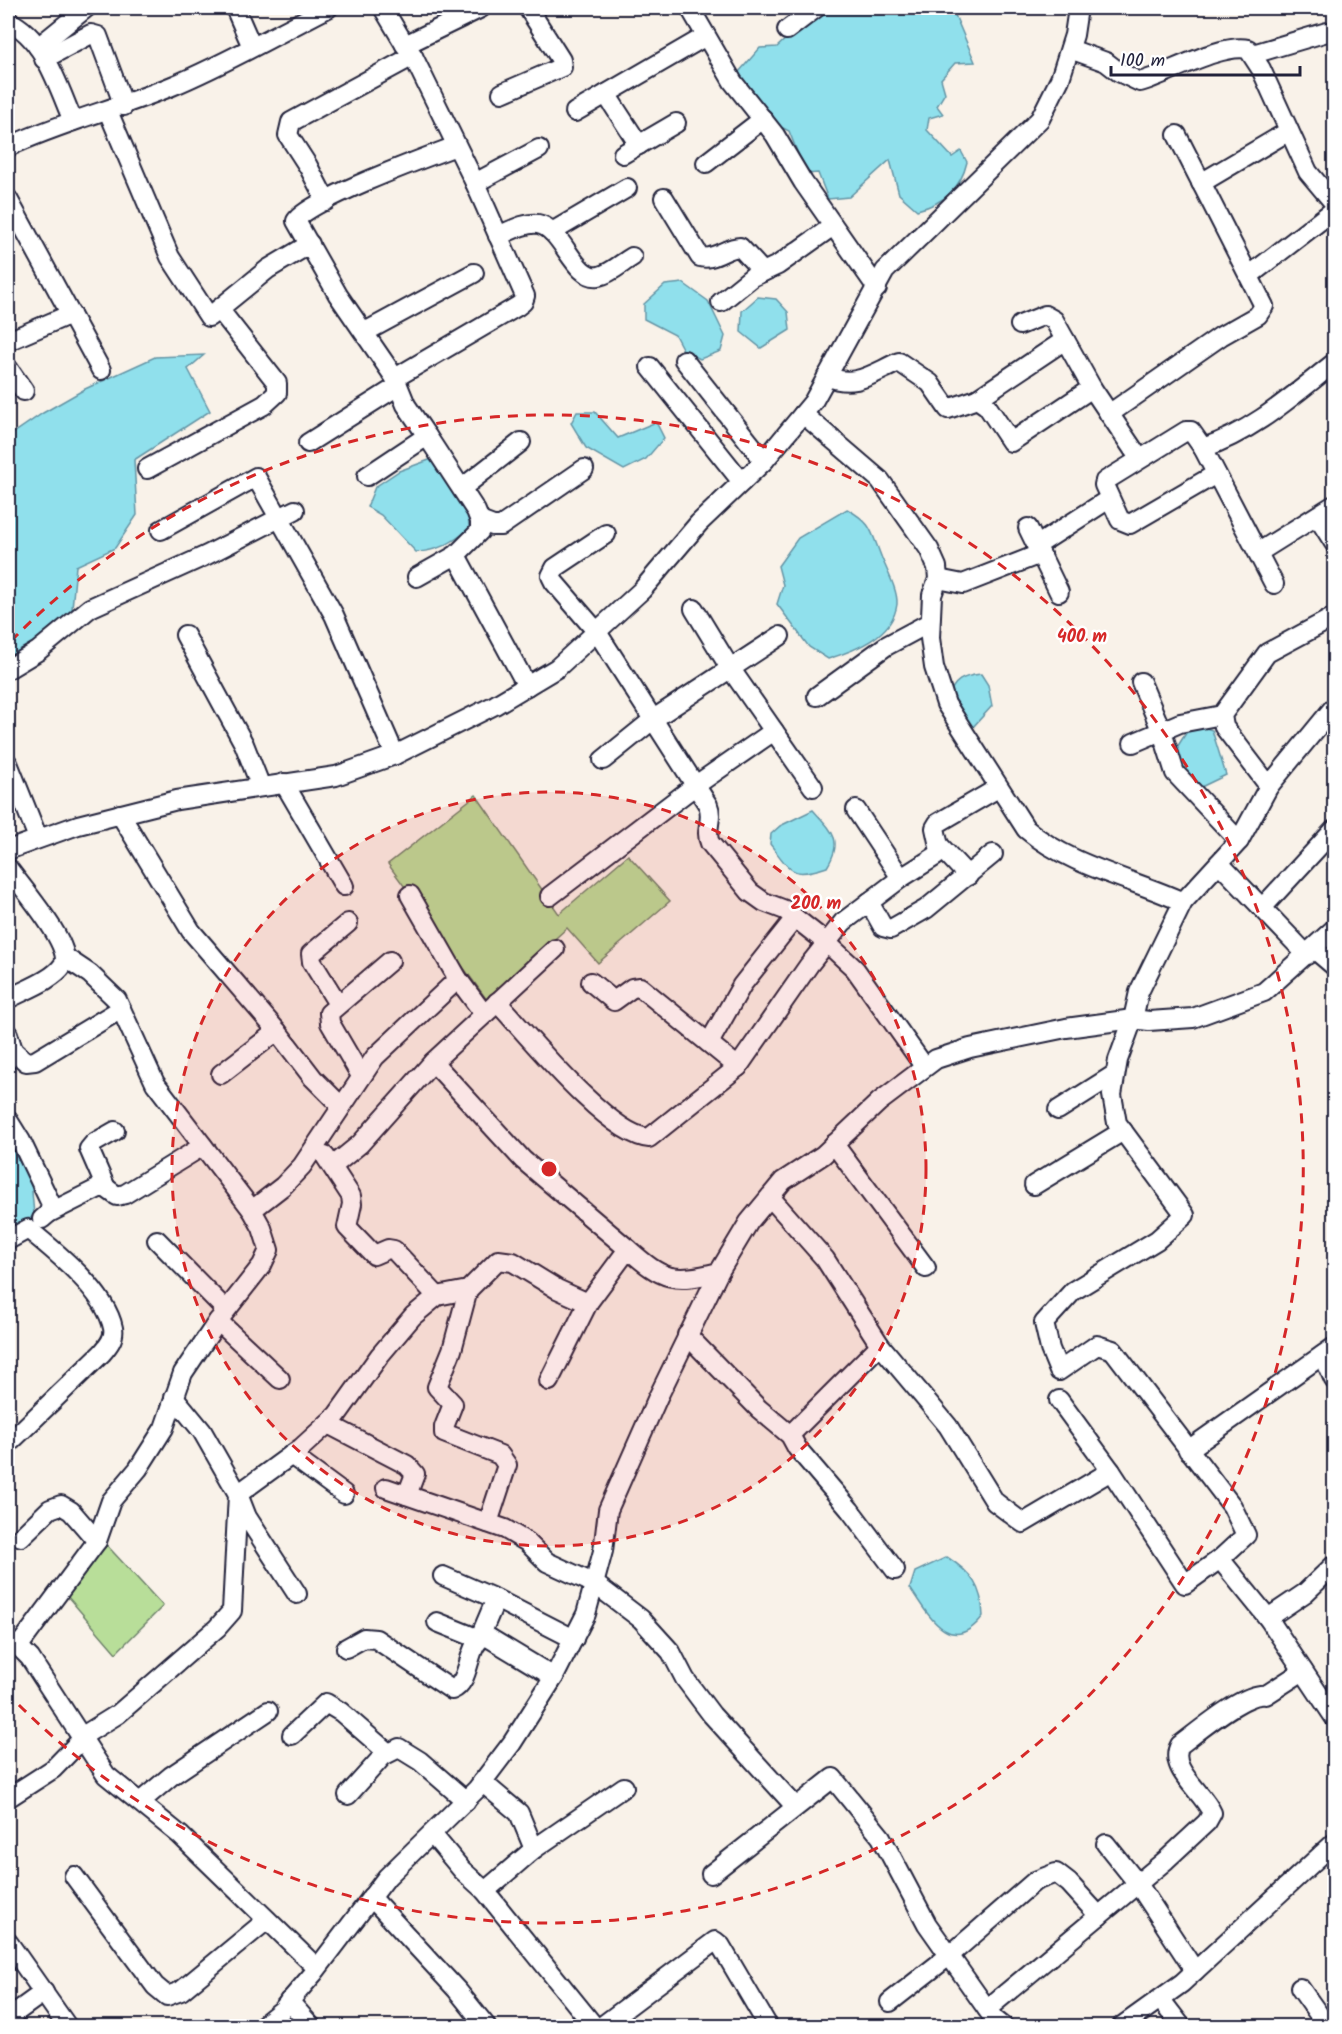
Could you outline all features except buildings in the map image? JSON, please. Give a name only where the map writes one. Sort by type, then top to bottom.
[{"type":"street","points":[[41,53],[86,8]]},
{"type":"street","points":[[235,8],[252,47]]},
{"type":"street","points":[[8,147],[175,85],[328,8]]},
{"type":"street","points":[[308,442],[396,382],[523,302],[525,296],[475,183],[409,51],[383,8]]},
{"type":"street","points":[[326,201],[308,166],[288,135],[291,122],[481,8]]},
{"type":"street","points":[[502,93],[562,67],[561,60],[528,8]]},
{"type":"street","points":[[690,8],[733,82],[775,135],[832,226],[878,288]]},
{"type":"street","points":[[787,30],[816,8]]},
{"type":"street","points":[[8,850],[38,838],[177,800],[336,776],[395,756],[495,705],[557,668],[642,590],[699,523],[764,461],[803,414],[878,288],[885,271],[1040,119],[1060,79],[1070,49],[1078,8]]},
{"type":"street","points":[[8,21],[26,30],[41,53],[73,121]]},
{"type":"street","points":[[1253,54],[1327,32]]},
{"type":"street","points":[[41,53],[91,34],[98,36],[116,108],[170,257],[208,317],[268,269],[310,244]]},
{"type":"street","points":[[575,112],[706,36]]},
{"type":"street","points":[[1070,49],[1106,62],[1119,72],[1140,81],[1239,47],[1253,54],[1308,172],[1335,203]]},
{"type":"street","points":[[606,93],[639,145]]},
{"type":"street","points":[[706,163],[763,119]]},
{"type":"street","points":[[623,154],[676,123]]},
{"type":"street","points":[[1200,183],[1289,131]]},
{"type":"street","points":[[1109,414],[1182,362],[1263,310],[1264,300],[1200,183],[1177,135]]},
{"type":"street","points":[[417,577],[456,555],[480,531],[480,521],[462,488],[406,405],[396,382],[365,332],[338,295],[296,221],[301,215],[326,201],[456,146]]},
{"type":"street","points":[[475,183],[539,148]]},
{"type":"street","points":[[552,232],[627,188]]},
{"type":"street","points":[[664,198],[700,257],[706,259],[733,247],[740,247],[763,272]]},
{"type":"street","points":[[8,199],[101,370]]},
{"type":"street","points":[[1250,275],[1335,210]]},
{"type":"street","points":[[498,236],[528,224],[538,224],[552,232],[582,270],[590,275],[600,276],[632,257]]},
{"type":"street","points":[[721,302],[832,226]]},
{"type":"street","points":[[365,332],[474,273]]},
{"type":"street","points":[[147,469],[264,405],[277,393],[277,383],[219,309]]},
{"type":"street","points":[[8,341],[71,314]]},
{"type":"street","points":[[1020,326],[1045,315],[1050,316],[1092,388],[1138,458]]},
{"type":"street","points":[[827,376],[841,383],[852,383],[899,362],[930,383],[948,409],[978,399],[1065,340]]},
{"type":"street","points":[[684,360],[764,461]]},
{"type":"street","points":[[1203,448],[1221,442],[1262,419],[1335,363]]},
{"type":"street","points":[[650,367],[742,482]]},
{"type":"street","points":[[8,368],[24,391]]},
{"type":"street","points":[[978,399],[987,406],[1011,442],[1092,388]]},
{"type":"street","points":[[803,414],[880,480],[929,549],[937,567],[938,579],[929,623],[934,667],[946,704],[1026,829],[1038,839],[1082,863],[1182,902]]},
{"type":"street","points":[[1216,474],[1130,524],[1120,520],[1104,485],[1105,481],[1138,458],[1189,430],[1203,448],[1274,584]]},
{"type":"street","points":[[367,476],[427,436]]},
{"type":"street","points":[[462,488],[521,442]]},
{"type":"street","points":[[480,521],[493,526],[501,526],[584,469]]},
{"type":"street","points":[[161,530],[256,477],[287,514],[395,756]]},
{"type":"street","points":[[938,579],[963,584],[1038,550],[1109,499]]},
{"type":"street","points":[[1259,552],[1335,505]]},
{"type":"street","points":[[8,669],[38,651],[90,608],[207,555],[287,514]]},
{"type":"street","points":[[1317,516],[1335,543]]},
{"type":"street","points":[[1028,528],[1059,592]]},
{"type":"street","points":[[606,534],[555,568],[551,576],[597,632],[655,718],[696,785],[711,811],[707,836],[710,843],[750,892],[764,902],[778,905],[827,943],[855,969],[924,1066]]},
{"type":"street","points":[[456,555],[527,686]]},
{"type":"street","points":[[694,609],[730,668],[813,787]]},
{"type":"street","points":[[1133,743],[1193,719],[1221,715],[1268,652],[1335,617]]},
{"type":"street","points":[[818,696],[886,646],[929,623]]},
{"type":"street","points":[[185,635],[228,711],[261,787]]},
{"type":"street","points":[[603,760],[655,718],[780,636]]},
{"type":"street","points":[[1141,682],[1162,732],[1174,773],[1239,841]]},
{"type":"street","points":[[1059,1400],[1111,1471],[1185,1584],[1220,1559],[1246,1535],[1232,1506],[1113,1350],[1097,1345],[1059,1371],[1044,1323],[1073,1291],[1157,1240],[1185,1215],[1117,1123],[1112,1095],[1115,1074],[1133,1019],[1139,992],[1182,902],[1239,841],[1269,786],[1334,707]]},
{"type":"street","points":[[1221,715],[1224,728],[1269,786]]},
{"type":"street","points":[[550,896],[696,785],[774,731]]},
{"type":"street","points":[[8,763],[38,838]]},
{"type":"street","points":[[284,783],[344,886]]},
{"type":"street","points":[[968,876],[940,846],[935,828],[998,788]]},
{"type":"street","points":[[856,810],[901,878]]},
{"type":"street","points":[[120,814],[191,932],[277,1031],[313,1078],[341,1106]]},
{"type":"street","points":[[1262,908],[1335,830]]},
{"type":"street","points":[[410,895],[458,979],[584,1096],[630,1132],[649,1138],[660,1132],[738,1067],[843,922],[901,878],[936,856],[940,846]]},
{"type":"street","points":[[869,902],[883,927],[891,930],[926,909],[993,854]]},
{"type":"street","points":[[1219,862],[1262,908],[1310,952],[1335,966]]},
{"type":"street","points":[[8,868],[62,942],[66,958],[57,972],[8,999]]},
{"type":"street","points":[[709,1043],[742,985],[795,918]]},
{"type":"street","points":[[338,1004],[311,957],[319,946],[348,923]]},
{"type":"street","points":[[262,2026],[290,2001],[371,1897],[420,1843],[466,1801],[482,1782],[512,1743],[554,1677],[586,1614],[603,1551],[608,1510],[687,1335],[748,1222],[783,1181],[834,1144],[879,1102],[936,1059],[970,1048],[1066,1028],[1133,1019],[1149,1021],[1192,1018],[1264,992],[1335,929]]},
{"type":"street","points":[[333,1166],[367,1137],[433,1062],[555,949]]},
{"type":"street","points":[[66,958],[107,988],[121,1009],[155,1083],[252,1210],[268,1241],[267,1257],[222,1316],[183,1373],[164,1428],[153,1449],[111,1501],[97,1541],[13,1644],[30,1658],[81,1741],[106,1775],[180,1835],[317,1968]]},
{"type":"street","points":[[361,1076],[330,1023],[329,1013],[390,962]]},
{"type":"street","points":[[252,1210],[283,1186],[318,1145],[361,1076],[397,1034],[458,979]]},
{"type":"street","points":[[591,982],[614,1001],[633,988],[640,987],[738,1067]]},
{"type":"street","points":[[9,1048],[26,1062],[35,1061],[121,1009]]},
{"type":"street","points":[[221,1074],[277,1031]]},
{"type":"street","points":[[433,1062],[522,1160],[645,1264],[669,1278],[694,1278],[719,1272]]},
{"type":"street","points":[[1058,1110],[1115,1074]]},
{"type":"street","points":[[8,1120],[47,1193],[51,1203],[49,1212]]},
{"type":"street","points":[[115,1131],[89,1149],[106,1188],[117,1196],[125,1194],[203,1146]]},
{"type":"street","points":[[1034,1185],[1123,1131]]},
{"type":"street","points":[[834,1144],[926,1268]]},
{"type":"street","points":[[318,1145],[351,1196],[352,1204],[347,1227],[351,1233],[374,1256],[388,1249],[394,1250],[437,1296]]},
{"type":"street","points":[[8,1240],[28,1229],[49,1212],[99,1188],[106,1188]]},
{"type":"street","points":[[770,1197],[825,1259],[880,1345],[948,1426],[995,1502],[1023,1523],[1111,1471]]},
{"type":"street","points":[[8,1444],[102,1353],[112,1336],[109,1318],[83,1278],[28,1229]]},
{"type":"street","points":[[157,1240],[222,1316],[280,1378]]},
{"type":"street","points":[[549,1381],[588,1302],[628,1249]]},
{"type":"street","points":[[488,1523],[507,1464],[500,1455],[444,1433],[453,1404],[437,1388],[452,1350],[468,1290],[498,1260],[513,1262],[557,1289],[588,1302]]},
{"type":"street","points":[[238,1494],[328,1424],[413,1316],[437,1296],[468,1290]]},
{"type":"street","points":[[687,1335],[759,1409],[790,1435],[797,1448],[850,1510],[896,1570]]},
{"type":"street","points":[[790,1435],[880,1345]]},
{"type":"street","points":[[1188,1450],[1329,1351],[1335,1380]]},
{"type":"street","points":[[174,1397],[202,1431],[238,1494],[256,1532],[297,1594]]},
{"type":"street","points":[[328,1424],[407,1465],[415,1474],[407,1496]]},
{"type":"street","points":[[291,1455],[344,1494]]},
{"type":"street","points":[[386,1488],[518,1535],[547,1562],[595,1584],[655,1632],[712,1715],[795,1806]]},
{"type":"street","points":[[8,1797],[53,1768],[89,1732],[118,1714],[217,1628],[232,1611],[238,1494]]},
{"type":"street","points":[[21,1537],[50,1509],[61,1505],[71,1511],[97,1541]]},
{"type":"street","points":[[1220,1559],[1268,1618],[1335,1717]]},
{"type":"street","points":[[1268,1618],[1305,1593],[1335,1565]]},
{"type":"street","points":[[443,1576],[496,1599],[574,1639]]},
{"type":"street","points":[[346,1648],[364,1638],[376,1639],[452,1690],[462,1680],[496,1599]]},
{"type":"street","points":[[437,1622],[479,1639],[486,1636],[494,1639],[554,1677]]},
{"type":"street","points":[[711,1874],[833,1778],[881,1837],[927,1924],[992,2020],[1099,1916],[1208,1822],[1212,1813],[1207,1803],[1176,1763],[1175,1753],[1180,1745],[1236,1705],[1260,1694],[1266,1695],[1303,1671]]},
{"type":"street","points":[[292,1735],[326,1703],[341,1712],[387,1752]]},
{"type":"street","points":[[140,1802],[171,1776],[268,1711]]},
{"type":"street","points":[[348,1795],[387,1752],[399,1748],[408,1752],[466,1801]]},
{"type":"street","points":[[482,1782],[519,1813],[534,1849]]},
{"type":"street","points":[[485,1891],[534,1849],[624,1787]]},
{"type":"street","points":[[432,1834],[462,1870],[485,1891],[594,2026]]},
{"type":"street","points":[[1106,1844],[1138,1884],[1195,1971]]},
{"type":"street","points":[[1122,2026],[1161,2000],[1195,1971],[1334,1845]]},
{"type":"street","points":[[890,2002],[950,1955],[1035,1881],[1056,1873],[1069,1883],[1099,1916]]},
{"type":"street","points":[[74,1876],[155,1986],[167,1996],[181,1991],[267,1920]]},
{"type":"street","points":[[371,1897],[458,1990],[486,2026]]},
{"type":"street","points":[[602,2026],[715,1941],[721,1946],[768,2026]]},
{"type":"street","points":[[8,1942],[68,2026]]},
{"type":"street","points":[[1300,1988],[1327,2026]]},
{"type":"street","points":[[8,2018],[44,1992]]},
{"type":"street","points":[[1161,2000],[1181,2026]]},
{"type":"street","points":[[290,2001],[311,2026]]},
{"type":"green space","points":[[476,795],[559,914],[628,855],[670,901],[598,963],[567,928],[487,1000],[388,864]]},
{"type":"green space","points":[[101,1539],[163,1606],[116,1653],[61,1589]]},
{"type":"water","points":[[819,8],[952,8],[975,62],[955,63],[941,79],[945,93],[937,106],[943,114],[929,118],[927,130],[952,157],[961,151],[967,162],[955,187],[935,204],[917,210],[899,194],[890,160],[849,197],[828,199],[818,173],[806,174],[789,131],[773,123],[738,73],[760,48],[777,47]]},
{"type":"water","points":[[683,283],[708,301],[725,336],[721,351],[700,359],[683,350],[675,335],[644,319],[644,304],[665,285]]},
{"type":"water","points":[[758,297],[776,299],[788,312],[790,330],[761,348],[741,332],[742,311]]},
{"type":"water","points":[[204,355],[188,369],[210,411],[134,460],[137,515],[115,548],[76,566],[72,609],[51,633],[8,665],[8,437],[43,413],[85,389],[155,357]]},
{"type":"water","points":[[577,412],[595,412],[618,438],[656,422],[664,438],[646,459],[624,470],[586,448],[571,423]]},
{"type":"water","points":[[432,459],[468,512],[469,529],[444,545],[416,552],[381,515],[367,507],[375,487],[399,471]]},
{"type":"water","points":[[847,509],[870,528],[894,586],[897,604],[894,616],[880,634],[860,647],[828,659],[809,647],[777,604],[783,585],[778,566],[798,538]]},
{"type":"water","points":[[981,674],[988,685],[992,706],[972,728],[948,699],[956,683],[969,676]]},
{"type":"water","points":[[1200,726],[1212,730],[1226,775],[1199,788],[1172,755],[1188,730]]},
{"type":"water","points":[[813,810],[834,836],[835,850],[827,867],[815,871],[799,872],[788,867],[770,844],[771,834],[780,826]]},
{"type":"water","points":[[8,1143],[31,1180],[34,1215],[8,1237]]},
{"type":"water","points":[[947,1557],[963,1569],[974,1582],[982,1606],[983,1616],[971,1628],[961,1633],[951,1633],[941,1628],[924,1610],[910,1588],[915,1572]]}]
